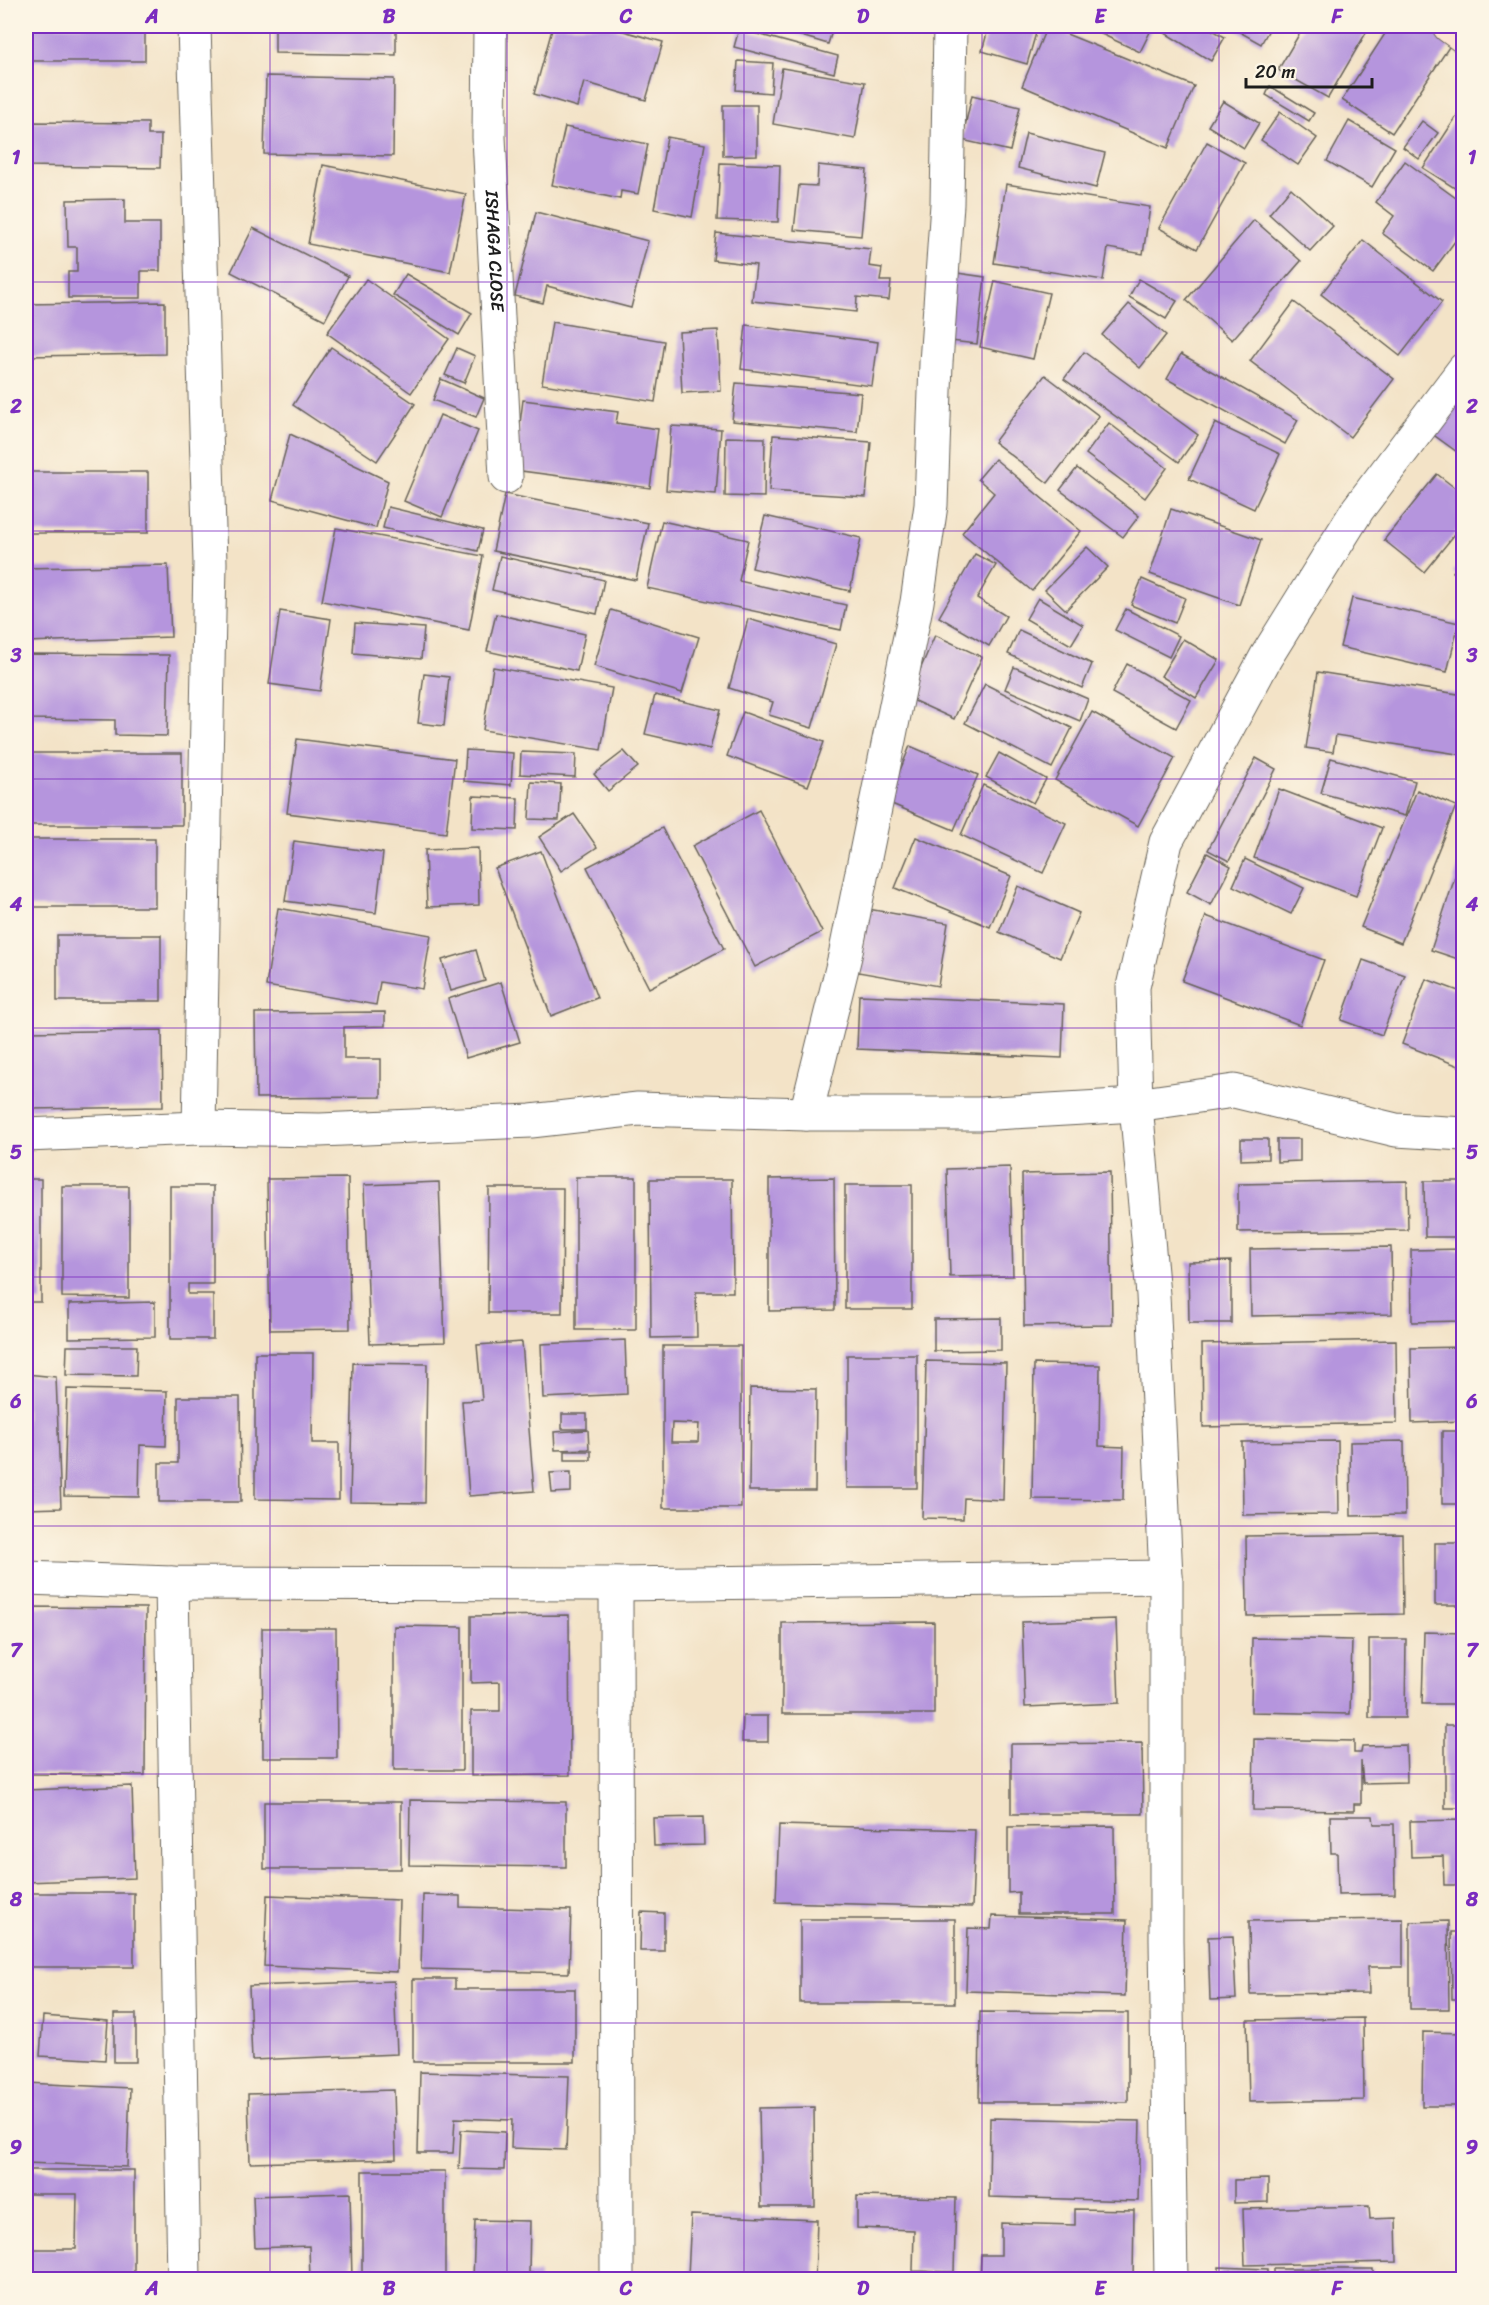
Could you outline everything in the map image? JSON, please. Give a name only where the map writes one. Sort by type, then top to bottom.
[{"type":"main road","points":[[1449,26],[1464,37]]},
{"type":"street","points":[[194,26],[210,563],[199,1128]]},
{"type":"street","name":"ISHAGA CLOSE","points":[[490,26],[489,137],[506,477]]},
{"type":"street","points":[[806,1114],[845,956],[917,602],[931,505],[936,363],[948,204],[950,26]]},
{"type":"street","points":[[1171,2280],[1166,1940],[1166,1577],[1153,1295],[1136,1104],[1133,987],[1166,842],[1266,657],[1358,509],[1464,369]]},
{"type":"street","points":[[26,1135],[199,1128],[320,1130],[531,1121],[638,1109],[806,1114],[978,1114],[1136,1104],[1234,1091],[1396,1130],[1464,1134]]},
{"type":"street","points":[[26,1578],[172,1583],[616,1584],[1166,1577]]},
{"type":"street","points":[[172,1583],[184,2280]]},
{"type":"street","points":[[616,1584],[617,2280]]},
{"type":"building","points":[[26,26],[145,26],[145,61],[26,61]]},
{"type":"building","points":[[275,26],[396,26],[396,55],[275,53]]},
{"type":"building","points":[[553,26],[605,26],[663,42],[646,100],[584,82],[577,107],[534,94]]},
{"type":"building","points":[[768,26],[824,26],[833,28],[828,44]]},
{"type":"building","points":[[989,26],[1038,26],[1027,64],[982,51]]},
{"type":"building","points":[[1047,26],[1194,86],[1168,148],[1022,86]]},
{"type":"building","points":[[1084,26],[1153,26],[1140,52]]},
{"type":"building","points":[[1169,26],[1205,26],[1225,37],[1211,61],[1165,33]]},
{"type":"building","points":[[1229,26],[1271,26],[1261,44]]},
{"type":"building","points":[[1304,26],[1370,26],[1328,98],[1278,70]]},
{"type":"building","points":[[1390,26],[1424,26],[1451,44],[1392,133],[1342,100]]},
{"type":"building","points":[[739,29],[838,56],[834,73],[734,47]]},
{"type":"building","points":[[738,61],[773,63],[771,93],[736,90]]},
{"type":"building","points":[[782,68],[865,82],[855,139],[773,124]]},
{"type":"building","points":[[266,76],[394,79],[393,156],[264,154]]},
{"type":"building","points":[[1270,86],[1314,113],[1309,121],[1266,95]]},
{"type":"building","points":[[972,95],[1020,107],[1010,151],[962,140]]},
{"type":"building","points":[[1223,101],[1259,123],[1244,148],[1208,126]]},
{"type":"building","points":[[723,105],[757,105],[757,155],[723,156]]},
{"type":"building","points":[[1464,105],[1464,194],[1423,168]]},
{"type":"building","points":[[1280,112],[1317,138],[1298,165],[1261,140]]},
{"type":"building","points":[[1349,121],[1395,148],[1372,187],[1327,161]]},
{"type":"building","points":[[1422,121],[1438,133],[1419,159],[1403,147]]},
{"type":"building","points":[[26,122],[148,123],[148,135],[161,135],[160,168],[26,166]]},
{"type":"building","points":[[565,127],[648,144],[638,194],[621,191],[620,199],[552,185]]},
{"type":"building","points":[[1026,133],[1105,153],[1096,188],[1018,168]]},
{"type":"building","points":[[667,137],[705,144],[692,217],[654,209]]},
{"type":"building","points":[[1207,142],[1245,163],[1197,249],[1159,228]]},
{"type":"building","points":[[1405,161],[1464,204],[1464,229],[1433,271],[1382,233],[1394,216],[1376,202]]},
{"type":"building","points":[[720,163],[780,165],[778,222],[717,220]]},
{"type":"building","points":[[323,165],[466,194],[450,272],[308,244]]},
{"type":"building","points":[[818,165],[867,170],[861,236],[794,230],[799,185],[817,186]]},
{"type":"building","points":[[1006,184],[1150,207],[1143,254],[1108,248],[1103,280],[994,263]]},
{"type":"building","points":[[1291,188],[1333,226],[1310,251],[1269,214]]},
{"type":"building","points":[[125,199],[125,223],[160,223],[160,271],[141,271],[141,298],[68,298],[68,272],[77,272],[77,247],[68,247],[67,200]]},
{"type":"building","points":[[536,212],[648,241],[631,308],[547,286],[543,303],[515,296]]},
{"type":"building","points":[[1254,220],[1301,261],[1232,340],[1186,300]]},
{"type":"building","points":[[253,228],[348,276],[325,320],[231,272]]},
{"type":"building","points":[[716,233],[871,249],[869,266],[882,268],[880,281],[891,281],[889,300],[857,297],[856,312],[752,301],[756,265],[713,260]]},
{"type":"building","points":[[1363,240],[1442,302],[1400,356],[1321,294]]},
{"type":"building","points":[[950,272],[985,277],[977,344],[942,340]]},
{"type":"building","points":[[406,274],[472,313],[459,335],[393,295]]},
{"type":"building","points":[[366,279],[449,339],[411,393],[327,333]]},
{"type":"building","points":[[1139,279],[1177,301],[1166,319],[1129,297]]},
{"type":"building","points":[[995,281],[1049,293],[1033,359],[980,347]]},
{"type":"building","points":[[165,302],[165,354],[26,356],[26,304]]},
{"type":"building","points":[[1294,302],[1394,379],[1350,437],[1250,361]]},
{"type":"building","points":[[1129,304],[1166,335],[1140,368],[1102,335]]},
{"type":"building","points":[[552,322],[664,341],[655,402],[542,384]]},
{"type":"building","points":[[746,325],[878,342],[872,386],[741,369]]},
{"type":"building","points":[[718,330],[721,391],[682,393],[679,332]]},
{"type":"building","points":[[331,347],[415,404],[377,461],[293,405]]},
{"type":"building","points":[[457,348],[475,356],[464,383],[445,375]]},
{"type":"building","points":[[1084,352],[1198,435],[1179,462],[1064,379]]},
{"type":"building","points":[[1181,354],[1298,420],[1285,444],[1167,379]]},
{"type":"building","points":[[1045,375],[1099,416],[1048,483],[994,442]]},
{"type":"building","points":[[441,379],[484,398],[476,417],[433,400]]},
{"type":"building","points":[[736,383],[861,393],[857,432],[732,421]]},
{"type":"building","points":[[1464,390],[1464,457],[1431,433]]},
{"type":"building","points":[[523,400],[618,412],[616,423],[658,429],[650,488],[514,470]]},
{"type":"building","points":[[440,415],[478,431],[442,517],[404,501]]},
{"type":"building","points":[[1109,423],[1167,468],[1145,498],[1086,454]]},
{"type":"building","points":[[1215,423],[1280,454],[1254,509],[1189,479]]},
{"type":"building","points":[[671,426],[721,429],[716,494],[666,490]]},
{"type":"building","points":[[290,434],[388,481],[376,528],[272,500]]},
{"type":"building","points":[[773,435],[871,442],[866,497],[769,491]]},
{"type":"building","points":[[726,437],[765,438],[764,497],[725,496]]},
{"type":"building","points":[[995,459],[1081,531],[1032,591],[962,533],[994,493],[978,479]]},
{"type":"building","points":[[1077,468],[1139,516],[1123,537],[1060,490]]},
{"type":"building","points":[[26,472],[148,472],[148,533],[26,533]]},
{"type":"building","points":[[1437,474],[1464,495],[1464,523],[1424,572],[1384,540]]},
{"type":"building","points":[[505,494],[648,523],[636,580],[493,551]]},
{"type":"building","points":[[388,507],[483,530],[478,551],[383,528]]},
{"type":"building","points":[[1171,509],[1261,540],[1239,605],[1150,574]]},
{"type":"building","points":[[765,516],[861,538],[850,591],[752,568]]},
{"type":"building","points":[[662,521],[748,540],[739,581],[846,605],[841,630],[647,588]]},
{"type":"building","points":[[336,528],[483,556],[469,630],[322,601]]},
{"type":"building","points":[[1087,547],[1108,567],[1066,610],[1045,590]]},
{"type":"building","points":[[975,554],[996,565],[977,598],[1006,616],[989,646],[939,617]]},
{"type":"building","points":[[500,556],[604,580],[597,614],[492,590]]},
{"type":"building","points":[[1464,559],[1464,581],[1453,572]]},
{"type":"building","points":[[168,565],[171,637],[26,642],[26,568]]},
{"type":"building","points":[[1142,579],[1185,598],[1175,623],[1131,605]]},
{"type":"building","points":[[1038,598],[1083,625],[1071,645],[1026,619]]},
{"type":"building","points":[[1352,598],[1459,623],[1447,672],[1340,647]]},
{"type":"building","points":[[1126,609],[1179,636],[1169,657],[1115,630]]},
{"type":"building","points":[[611,610],[699,637],[682,693],[594,666]]},
{"type":"building","points":[[280,611],[331,619],[320,691],[269,684]]},
{"type":"building","points":[[496,614],[585,634],[577,671],[487,651]]},
{"type":"building","points":[[748,619],[836,644],[812,728],[769,715],[773,702],[729,688]]},
{"type":"building","points":[[355,623],[424,628],[421,659],[353,653]]},
{"type":"building","points":[[1019,630],[1092,664],[1082,688],[1008,654]]},
{"type":"building","points":[[935,635],[982,657],[954,719],[908,698]]},
{"type":"building","points":[[1183,639],[1219,660],[1196,698],[1161,676]]},
{"type":"building","points":[[26,654],[169,655],[167,736],[115,735],[115,720],[26,719]]},
{"type":"building","points":[[1127,664],[1191,700],[1176,728],[1112,693]]},
{"type":"building","points":[[493,667],[612,688],[601,750],[483,730]]},
{"type":"building","points":[[1014,667],[1088,699],[1080,721],[1005,689]]},
{"type":"building","points":[[1318,672],[1464,695],[1464,755],[1336,735],[1333,752],[1306,748]]},
{"type":"building","points":[[424,674],[449,677],[444,726],[418,723]]},
{"type":"building","points":[[985,684],[1072,728],[1052,768],[965,723]]},
{"type":"building","points":[[655,695],[720,710],[710,749],[645,734]]},
{"type":"building","points":[[743,712],[824,742],[808,786],[727,756]]},
{"type":"building","points":[[1092,712],[1175,758],[1138,826],[1055,780]]},
{"type":"building","points":[[297,739],[455,759],[446,833],[287,813]]},
{"type":"building","points":[[910,746],[978,775],[954,830],[887,802]]},
{"type":"building","points":[[466,750],[513,753],[511,785],[464,781]]},
{"type":"building","points":[[624,751],[638,767],[608,791],[594,774]]},
{"type":"building","points":[[521,752],[576,754],[575,777],[520,774]]},
{"type":"building","points":[[26,753],[182,753],[182,825],[26,825]]},
{"type":"building","points":[[999,753],[1046,779],[1033,803],[986,777]]},
{"type":"building","points":[[1256,758],[1276,769],[1229,861],[1208,850]]},
{"type":"building","points":[[1331,758],[1415,781],[1405,816],[1321,793]]},
{"type":"building","points":[[531,782],[561,784],[559,820],[529,819]]},
{"type":"building","points":[[983,785],[1066,823],[1043,873],[961,835]]},
{"type":"building","points":[[1279,789],[1382,828],[1356,896],[1254,858]]},
{"type":"building","points":[[1417,790],[1456,806],[1401,943],[1361,927]]},
{"type":"building","points":[[473,796],[518,798],[517,830],[472,828]]},
{"type":"building","points":[[759,810],[822,932],[755,967],[692,846]]},
{"type":"building","points":[[574,814],[597,847],[561,871],[539,837]]},
{"type":"building","points":[[662,828],[724,949],[649,988],[587,867]]},
{"type":"building","points":[[916,837],[1011,876],[990,927],[895,888]]},
{"type":"building","points":[[26,839],[155,839],[155,907],[26,907]]},
{"type":"building","points":[[294,841],[383,853],[376,913],[285,901]]},
{"type":"building","points":[[478,848],[479,905],[427,907],[425,850]]},
{"type":"building","points":[[541,851],[597,998],[551,1016],[495,868]]},
{"type":"building","points":[[1207,853],[1231,866],[1211,905],[1187,892]]},
{"type":"building","points":[[1464,853],[1464,961],[1431,950]]},
{"type":"building","points":[[1245,859],[1304,888],[1291,914],[1233,886]]},
{"type":"building","points":[[1018,886],[1079,913],[1060,958],[999,932]]},
{"type":"building","points":[[278,908],[431,935],[422,989],[380,982],[376,1005],[266,986]]},
{"type":"building","points":[[868,909],[948,923],[938,986],[858,972]]},
{"type":"building","points":[[1206,916],[1324,960],[1300,1025],[1182,981]]},
{"type":"building","points":[[57,935],[161,935],[161,1001],[57,1001]]},
{"type":"building","points":[[476,950],[485,981],[451,991],[442,960]]},
{"type":"building","points":[[1363,960],[1405,975],[1382,1035],[1341,1020]]},
{"type":"building","points":[[1426,979],[1464,993],[1464,1068],[1402,1044]]},
{"type":"building","points":[[501,982],[520,1042],[466,1058],[448,999]]},
{"type":"building","points":[[859,995],[1064,1004],[1062,1058],[857,1049]]},
{"type":"building","points":[[385,1012],[385,1026],[344,1027],[344,1059],[381,1059],[381,1097],[256,1098],[255,1013]]},
{"type":"building","points":[[162,1030],[163,1107],[29,1109],[27,1032]]},
{"type":"building","points":[[1241,1139],[1268,1139],[1268,1159],[1241,1160]]},
{"type":"building","points":[[1277,1139],[1300,1139],[1300,1161],[1277,1162]]},
{"type":"building","points":[[1010,1167],[1013,1276],[950,1277],[947,1169]]},
{"type":"building","points":[[1110,1172],[1112,1325],[1024,1326],[1022,1174]]},
{"type":"building","points":[[576,1177],[636,1177],[636,1330],[576,1330]]},
{"type":"building","points":[[348,1178],[350,1329],[270,1330],[267,1179]]},
{"type":"building","points":[[834,1178],[835,1310],[769,1311],[769,1179]]},
{"type":"building","points":[[26,1179],[41,1179],[41,1302],[26,1302]]},
{"type":"building","points":[[650,1179],[732,1179],[733,1292],[696,1292],[697,1337],[651,1338]]},
{"type":"building","points":[[1407,1181],[1408,1230],[1238,1232],[1238,1184]]},
{"type":"building","points":[[1424,1181],[1464,1181],[1464,1237],[1425,1237]]},
{"type":"building","points":[[439,1182],[445,1342],[370,1344],[364,1185]]},
{"type":"building","points":[[845,1185],[912,1185],[912,1309],[845,1309]]},
{"type":"building","points":[[62,1186],[129,1186],[129,1298],[62,1297]]},
{"type":"building","points":[[170,1186],[213,1186],[213,1284],[188,1284],[188,1294],[213,1294],[213,1339],[170,1339]]},
{"type":"building","points":[[489,1188],[563,1188],[562,1313],[488,1313]]},
{"type":"building","points":[[1391,1247],[1392,1314],[1251,1316],[1250,1249]]},
{"type":"building","points":[[1464,1249],[1464,1321],[1412,1322],[1411,1250]]},
{"type":"building","points":[[1231,1261],[1231,1323],[1189,1323],[1188,1262]]},
{"type":"building","points":[[155,1302],[155,1337],[69,1338],[69,1304]]},
{"type":"building","points":[[1001,1318],[1001,1350],[934,1351],[934,1319]]},
{"type":"building","points":[[625,1340],[627,1394],[543,1398],[541,1344]]},
{"type":"building","points":[[1396,1340],[1397,1423],[1203,1427],[1202,1344]]},
{"type":"building","points":[[522,1342],[534,1491],[469,1496],[462,1401],[482,1400],[477,1345]]},
{"type":"building","points":[[67,1346],[137,1346],[136,1376],[66,1375]]},
{"type":"building","points":[[663,1346],[741,1346],[741,1508],[663,1508]],"holes":[[[672,1423],[699,1424],[698,1442],[671,1442]]]},
{"type":"building","points":[[1464,1347],[1464,1421],[1412,1423],[1411,1348]]},
{"type":"building","points":[[255,1353],[313,1353],[312,1443],[339,1443],[339,1500],[255,1499]]},
{"type":"building","points":[[847,1355],[917,1355],[917,1488],[847,1488]]},
{"type":"building","points":[[926,1361],[1006,1363],[1003,1500],[964,1498],[963,1519],[922,1518]]},
{"type":"building","points":[[353,1363],[427,1364],[425,1503],[350,1502]]},
{"type":"building","points":[[1034,1364],[1100,1365],[1099,1446],[1124,1447],[1123,1500],[1032,1499]]},
{"type":"building","points":[[26,1374],[56,1377],[61,1508],[26,1509]]},
{"type":"building","points":[[750,1388],[816,1389],[815,1491],[749,1491]]},
{"type":"building","points":[[67,1389],[167,1391],[166,1446],[140,1445],[139,1497],[64,1496]]},
{"type":"building","points":[[178,1397],[240,1397],[241,1502],[159,1502],[159,1463],[178,1463]]},
{"type":"building","points":[[562,1414],[587,1414],[587,1429],[562,1429]]},
{"type":"building","points":[[588,1430],[589,1449],[555,1450],[554,1432]]},
{"type":"building","points":[[1442,1431],[1464,1431],[1464,1504],[1442,1504]]},
{"type":"building","points":[[1338,1441],[1339,1514],[1243,1515],[1242,1442]]},
{"type":"building","points":[[1404,1441],[1405,1515],[1351,1516],[1350,1442]]},
{"type":"building","points":[[565,1451],[591,1451],[591,1460],[565,1460]]},
{"type":"building","points":[[571,1472],[571,1492],[552,1493],[550,1473]]},
{"type":"building","points":[[1402,1534],[1403,1614],[1247,1616],[1246,1536]]},
{"type":"building","points":[[1435,1543],[1464,1543],[1464,1605],[1435,1605]]},
{"type":"building","points":[[27,1607],[146,1608],[145,1775],[26,1774]]},
{"type":"building","points":[[569,1615],[570,1775],[471,1776],[471,1711],[500,1711],[500,1682],[471,1683],[471,1616]]},
{"type":"building","points":[[1116,1619],[1119,1703],[1025,1707],[1022,1622]]},
{"type":"building","points":[[934,1622],[934,1714],[782,1714],[782,1623]]},
{"type":"building","points":[[394,1626],[462,1627],[462,1770],[394,1770]]},
{"type":"building","points":[[262,1628],[336,1628],[337,1758],[263,1758]]},
{"type":"building","points":[[1424,1632],[1464,1633],[1464,1704],[1422,1704]]},
{"type":"building","points":[[1252,1638],[1352,1640],[1350,1714],[1251,1712]]},
{"type":"building","points":[[1369,1639],[1406,1639],[1405,1718],[1369,1718]]},
{"type":"building","points":[[743,1716],[768,1716],[768,1742],[742,1742]]},
{"type":"building","points":[[1445,1725],[1464,1725],[1464,1808],[1445,1808]]},
{"type":"building","points":[[1254,1739],[1354,1741],[1354,1753],[1361,1753],[1362,1746],[1406,1745],[1407,1782],[1363,1783],[1361,1761],[1361,1804],[1354,1804],[1354,1811],[1253,1810]]},
{"type":"building","points":[[1142,1743],[1143,1814],[1011,1814],[1011,1744]]},
{"type":"building","points":[[132,1786],[135,1878],[26,1882],[26,1790]]},
{"type":"building","points":[[410,1800],[566,1802],[566,1867],[409,1865]]},
{"type":"building","points":[[264,1802],[401,1802],[401,1869],[264,1869]]},
{"type":"building","points":[[1330,1816],[1373,1816],[1374,1824],[1394,1824],[1395,1894],[1338,1895],[1337,1853],[1331,1853]]},
{"type":"building","points":[[703,1817],[704,1845],[654,1846],[653,1818]]},
{"type":"building","points":[[1464,1820],[1464,1885],[1444,1885],[1443,1856],[1411,1857],[1410,1821]]},
{"type":"building","points":[[779,1825],[975,1830],[972,1907],[776,1902]]},
{"type":"building","points":[[1114,1826],[1115,1914],[1019,1914],[1019,1892],[1008,1893],[1008,1827]]},
{"type":"building","points":[[26,1893],[134,1893],[134,1967],[26,1967]]},
{"type":"building","points":[[267,1895],[399,1900],[397,1972],[264,1966]]},
{"type":"building","points":[[423,1895],[460,1896],[460,1907],[571,1910],[569,1973],[421,1969]]},
{"type":"building","points":[[641,1912],[664,1913],[664,1951],[640,1951]]},
{"type":"building","points":[[992,1916],[1127,1920],[1125,1996],[966,1991],[968,1928],[991,1929]]},
{"type":"building","points":[[800,1919],[955,1919],[955,2003],[800,2003]]},
{"type":"building","points":[[1403,1919],[1403,1967],[1368,1967],[1369,1993],[1250,1994],[1249,1921]]},
{"type":"building","points":[[1448,1921],[1449,2009],[1410,2009],[1410,1922]]},
{"type":"building","points":[[1451,1932],[1464,1932],[1464,1999],[1452,1999]]},
{"type":"building","points":[[1233,1936],[1236,1999],[1210,2000],[1208,1937]]},
{"type":"building","points":[[413,1979],[455,1979],[455,1989],[575,1989],[575,2062],[413,2062]]},
{"type":"building","points":[[394,1981],[397,2054],[252,2060],[249,1986]]},
{"type":"building","points":[[980,2012],[1128,2013],[1128,2102],[979,2102]]},
{"type":"building","points":[[114,2014],[136,2014],[136,2062],[114,2062]]},
{"type":"building","points":[[43,2016],[108,2021],[105,2060],[40,2056]]},
{"type":"building","points":[[1363,2018],[1364,2100],[1249,2102],[1247,2020]]},
{"type":"building","points":[[1423,2032],[1464,2033],[1464,2106],[1422,2106]]},
{"type":"building","points":[[420,2072],[569,2076],[566,2150],[511,2148],[512,2120],[455,2118],[453,2153],[418,2153]]},
{"type":"building","points":[[26,2083],[130,2088],[127,2167],[26,2163]]},
{"type":"building","points":[[394,2090],[396,2159],[250,2163],[248,2094]]},
{"type":"building","points":[[814,2107],[815,2207],[761,2207],[759,2108]]},
{"type":"building","points":[[990,2118],[1140,2121],[1138,2201],[989,2197]]},
{"type":"building","points":[[461,2130],[505,2132],[504,2170],[459,2169]]},
{"type":"building","points":[[26,2170],[134,2170],[134,2280],[26,2280],[26,2249],[76,2249],[77,2194],[26,2194]]},
{"type":"building","points":[[362,2171],[445,2171],[445,2280],[362,2280]]},
{"type":"building","points":[[1268,2179],[1268,2202],[1234,2203],[1234,2180]]},
{"type":"building","points":[[350,2193],[352,2280],[310,2280],[309,2246],[255,2248],[253,2196]]},
{"type":"building","points":[[857,2196],[956,2198],[954,2272],[913,2271],[914,2230],[857,2228]]},
{"type":"building","points":[[1369,2206],[1370,2219],[1396,2218],[1397,2262],[1245,2265],[1243,2209]]},
{"type":"building","points":[[1075,2209],[1134,2210],[1133,2280],[980,2280],[981,2255],[1001,2255],[1001,2223],[1075,2225]]},
{"type":"building","points":[[691,2215],[817,2220],[815,2280],[688,2276]]},
{"type":"building","points":[[475,2220],[530,2221],[529,2273],[539,2273],[539,2280],[473,2280]]},
{"type":"building","points":[[1219,2267],[1268,2269],[1268,2280],[1219,2280]]},
{"type":"building","points":[[1274,2269],[1373,2269],[1373,2280],[1274,2280]]}]
